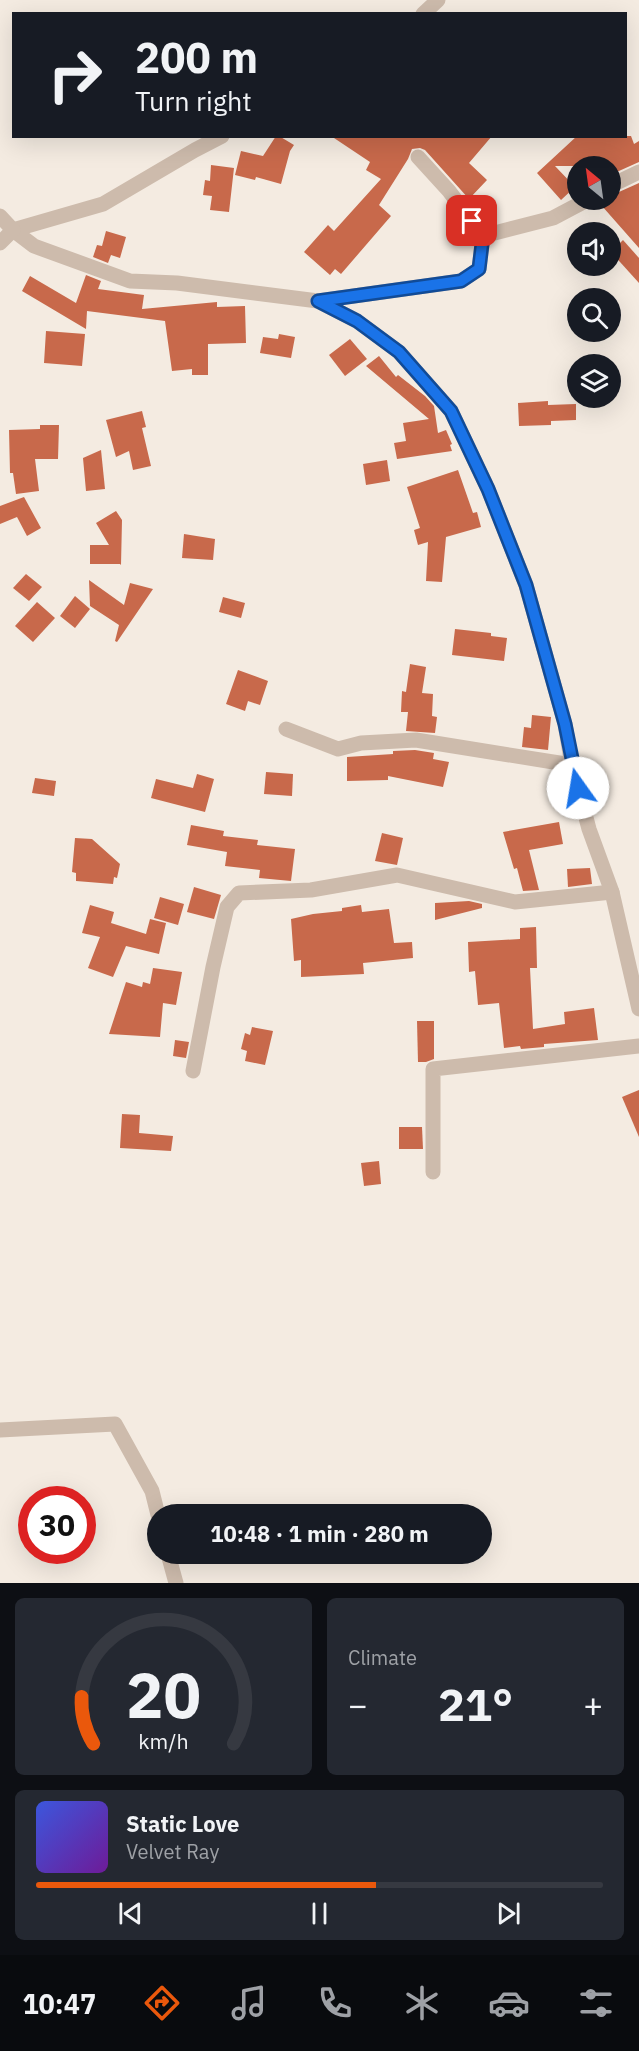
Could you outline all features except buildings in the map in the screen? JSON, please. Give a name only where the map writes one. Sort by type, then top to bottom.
[{"type":"street","points":[[425,12],[438,0]]},
{"type":"street","points":[[0,243],[14,230],[103,204],[218,138]]},
{"type":"street","points":[[0,216],[34,246],[130,281],[177,284],[318,301],[461,281],[479,269],[483,236],[449,191],[418,157]]},
{"type":"street","points":[[621,181],[639,172]]},
{"type":"street","points":[[483,236],[553,218],[568,210]]},
{"type":"street","points":[[318,301],[357,321],[399,352],[451,411],[488,489],[526,585],[565,724],[572,765],[589,829],[612,892],[639,1009]]},
{"type":"street","points":[[286,729],[338,749],[360,743],[416,740],[572,765]]},
{"type":"street","points":[[194,1071],[213,967],[227,907],[239,893],[311,890],[397,875],[515,902],[612,892]]},
{"type":"street","points":[[433,1172],[433,1069],[639,1046]]},
{"type":"street","points":[[0,1430],[115,1424],[152,1491],[155,1504]]},
{"type":"street","points":[[171,1564],[176,1583]]},
{"type":"route","points":[[472,221],[483,236],[479,269],[461,281],[318,301],[357,321],[399,352],[451,411],[488,489],[526,585],[565,724],[578,788]]}]
